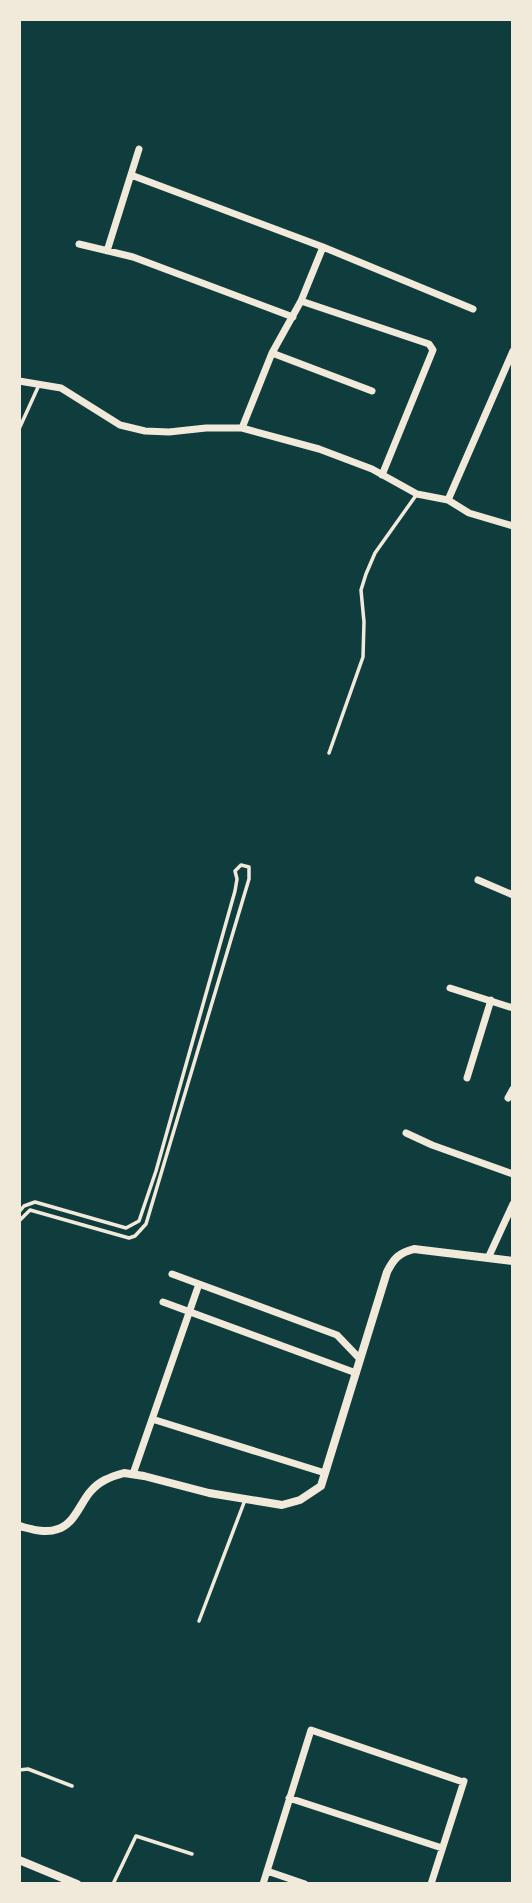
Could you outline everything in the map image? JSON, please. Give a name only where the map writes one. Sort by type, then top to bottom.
[{"type":"street","points":[[107,250],[139,149]]},
{"type":"street","points":[[131,175],[323,247],[473,309]]},
{"type":"street","points":[[79,244],[133,257],[293,317]]},
{"type":"street","points":[[242,428],[272,353],[293,317],[323,247]]},
{"type":"street","points":[[300,301],[429,344],[433,350],[383,475]]},
{"type":"street","points":[[448,500],[513,351]]},
{"type":"street","points":[[272,353],[372,391]]},
{"type":"street","points":[[19,381],[61,388],[120,425],[145,431],[242,428],[318,449],[363,465],[417,494],[448,500],[469,513],[513,526]]},
{"type":"street","points":[[478,880],[513,895]]},
{"type":"street","points":[[450,988],[513,1008]]},
{"type":"street","points":[[467,1078],[491,1000]]},
{"type":"street","points":[[508,1098],[513,1089]]},
{"type":"street","points":[[406,1133],[513,1174]]},
{"type":"street","points":[[489,1256],[513,1204]]},
{"type":"street","points":[[19,1525],[42,1531],[59,1529],[72,1518],[91,1490],[106,1478],[124,1473],[244,1500],[282,1504],[300,1500],[321,1486],[387,1272],[394,1259],[401,1252],[414,1249],[513,1261]]},
{"type":"street","points":[[172,1274],[337,1335],[360,1359]]},
{"type":"street","points":[[133,1474],[199,1284]]},
{"type":"street","points":[[163,1302],[356,1373]]},
{"type":"street","points":[[152,1419],[325,1473]]},
{"type":"street","points":[[263,1884],[311,1730],[464,1780],[431,1884]]},
{"type":"street","points":[[289,1798],[442,1848]]},
{"type":"street","points":[[19,1860],[77,1884]]},
{"type":"street","points":[[267,1871],[305,1884]]},
{"type":"lane","points":[[19,429],[40,383]]},
{"type":"lane","points":[[329,753],[363,657],[361,590],[366,574],[375,553],[417,494]]},
{"type":"lane","points":[[19,1212],[24,1206],[35,1202],[126,1228],[139,1221],[156,1171],[237,886],[235,871],[241,865],[249,867],[249,879],[146,1224],[135,1236],[129,1238],[30,1210],[19,1221]]},
{"type":"lane","points":[[199,1620],[244,1500]]},
{"type":"lane","points":[[19,1770],[28,1769],[72,1786]]},
{"type":"lane","points":[[113,1884],[136,1836],[192,1854]]}]
